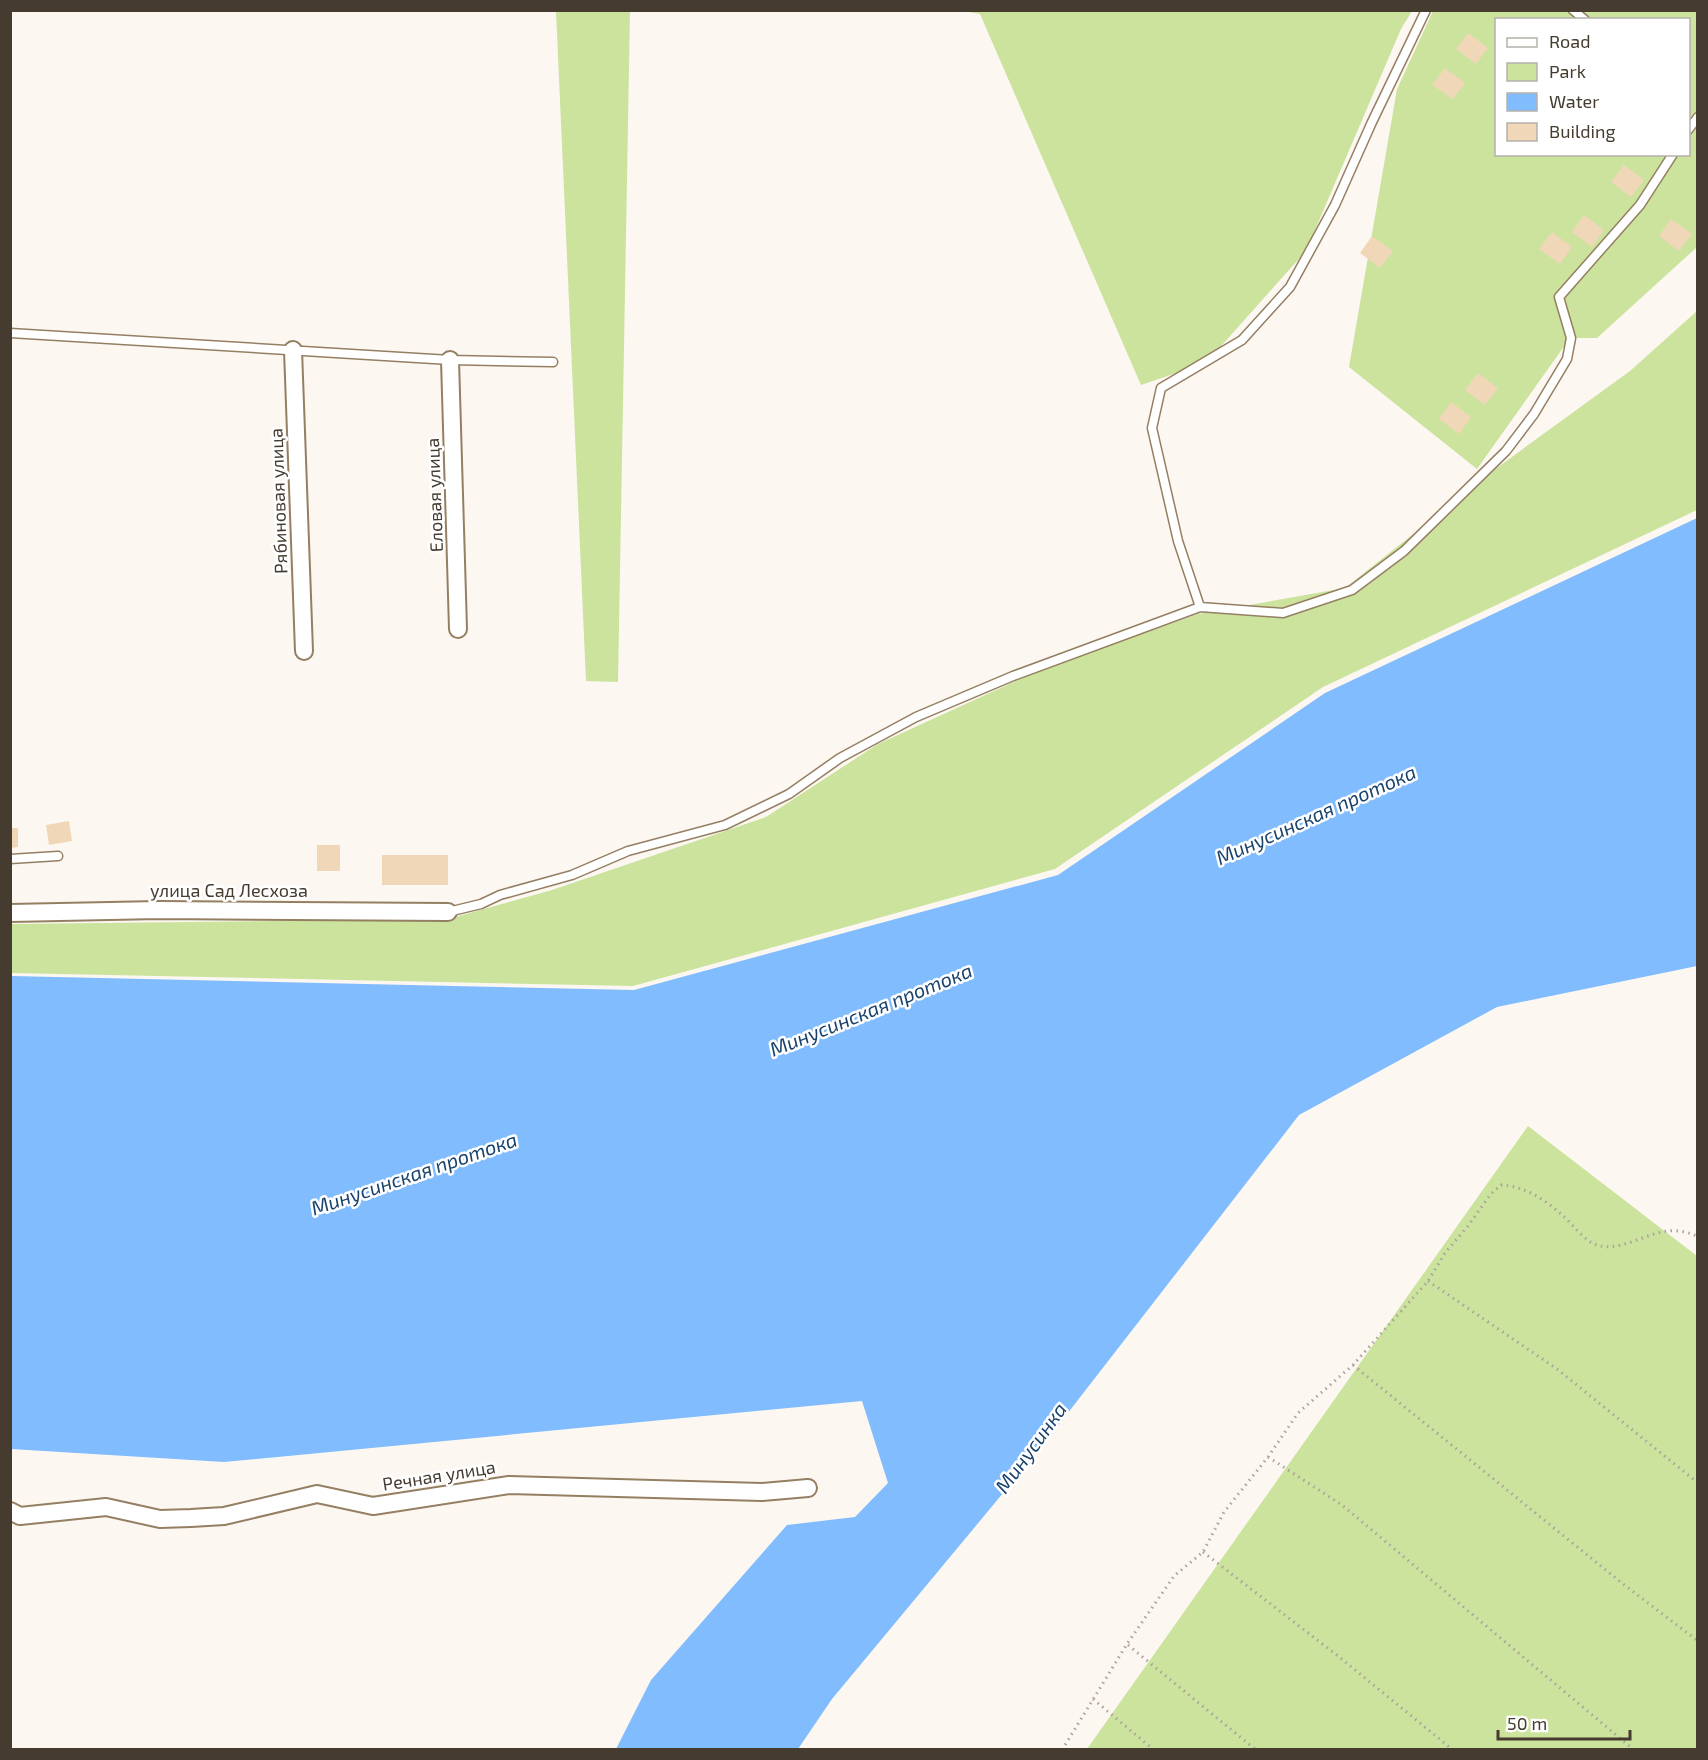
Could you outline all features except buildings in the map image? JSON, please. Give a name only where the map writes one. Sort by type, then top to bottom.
[{"type":"street","name":"Рябиновая улица","points":[[293,350],[304,651]]},
{"type":"street","name":"Еловая улица","points":[[450,360],[458,629]]},
{"type":"street","name":"улица Сад Лесхоза","points":[[10,913],[159,910],[448,912]]},
{"type":"street","name":"Речная улица","points":[[10,1511],[20,1516],[106,1507],[160,1519],[224,1516],[317,1494],[373,1506],[509,1485],[762,1492],[808,1488]]},
{"type":"lane","points":[[1200,607],[1178,542],[1152,428],[1161,388],[1242,340],[1290,287],[1335,205],[1426,10]]},
{"type":"lane","points":[[448,912],[572,875],[628,851],[725,825],[789,794],[840,758],[916,717],[1013,676],[1200,607],[1283,613],[1352,590],[1404,551],[1506,451],[1534,414],[1567,359],[1570,338],[1559,297],[1640,205],[1672,156]]},
{"type":"lane","points":[[10,333],[450,360],[553,362]]},
{"type":"lane","points":[[10,860],[58,856]]},
{"type":"path","points":[[1062,1749],[1127,1644],[1174,1576],[1203,1552],[1224,1512],[1268,1457],[1298,1413],[1353,1365],[1428,1281],[1445,1252],[1468,1226],[1490,1195],[1501,1185],[1516,1186],[1546,1202],[1562,1214],[1582,1235],[1598,1246],[1616,1246],[1640,1237],[1673,1230],[1689,1232],[1698,1237]]},
{"type":"path","points":[[1428,1281],[1557,1369],[1698,1483]]},
{"type":"path","points":[[1353,1365],[1623,1584],[1698,1641]]},
{"type":"path","points":[[1268,1457],[1342,1505],[1634,1749]]},
{"type":"path","points":[[1203,1552],[1338,1656],[1453,1749]]},
{"type":"path","points":[[1127,1644],[1256,1749]]},
{"type":"path","points":[[1093,1700],[1154,1749]]},
{"type":"green space","points":[[556,11],[630,11],[618,682],[586,681]]},
{"type":"green space","points":[[963,11],[1412,11],[1401,29],[1306,251],[1206,363],[1141,385],[980,14]]},
{"type":"green space","points":[[1433,11],[1697,11],[1697,247],[1597,338],[1570,338],[1477,469],[1349,367],[1397,89]]},
{"type":"green space","points":[[1697,311],[1697,510],[1323,687],[1055,869],[633,986],[11,973],[11,924],[448,919],[552,890],[766,817],[878,744],[1040,670],[1198,614],[1345,588],[1498,467],[1630,371]]},
{"type":"green space","points":[[1528,1126],[1697,1256],[1697,1749],[1087,1749]]},
{"type":"water","points":[[1697,518],[1697,966],[1497,1007],[1299,1115],[1043,1445],[832,1699],[798,1749],[616,1749],[651,1680],[787,1525],[855,1517],[888,1483],[862,1401],[224,1462],[11,1449],[11,976],[634,990],[1058,875],[1325,693]]},
{"type":"water label","name":"Минусинская протока","points":[[1316,815]]},
{"type":"water label","name":"Минусинская протока","points":[[871,1010]]},
{"type":"water label","name":"Минусинская протока","points":[[414,1174]]},
{"type":"water label","name":"Минусинка","points":[[1031,1448]]}]
